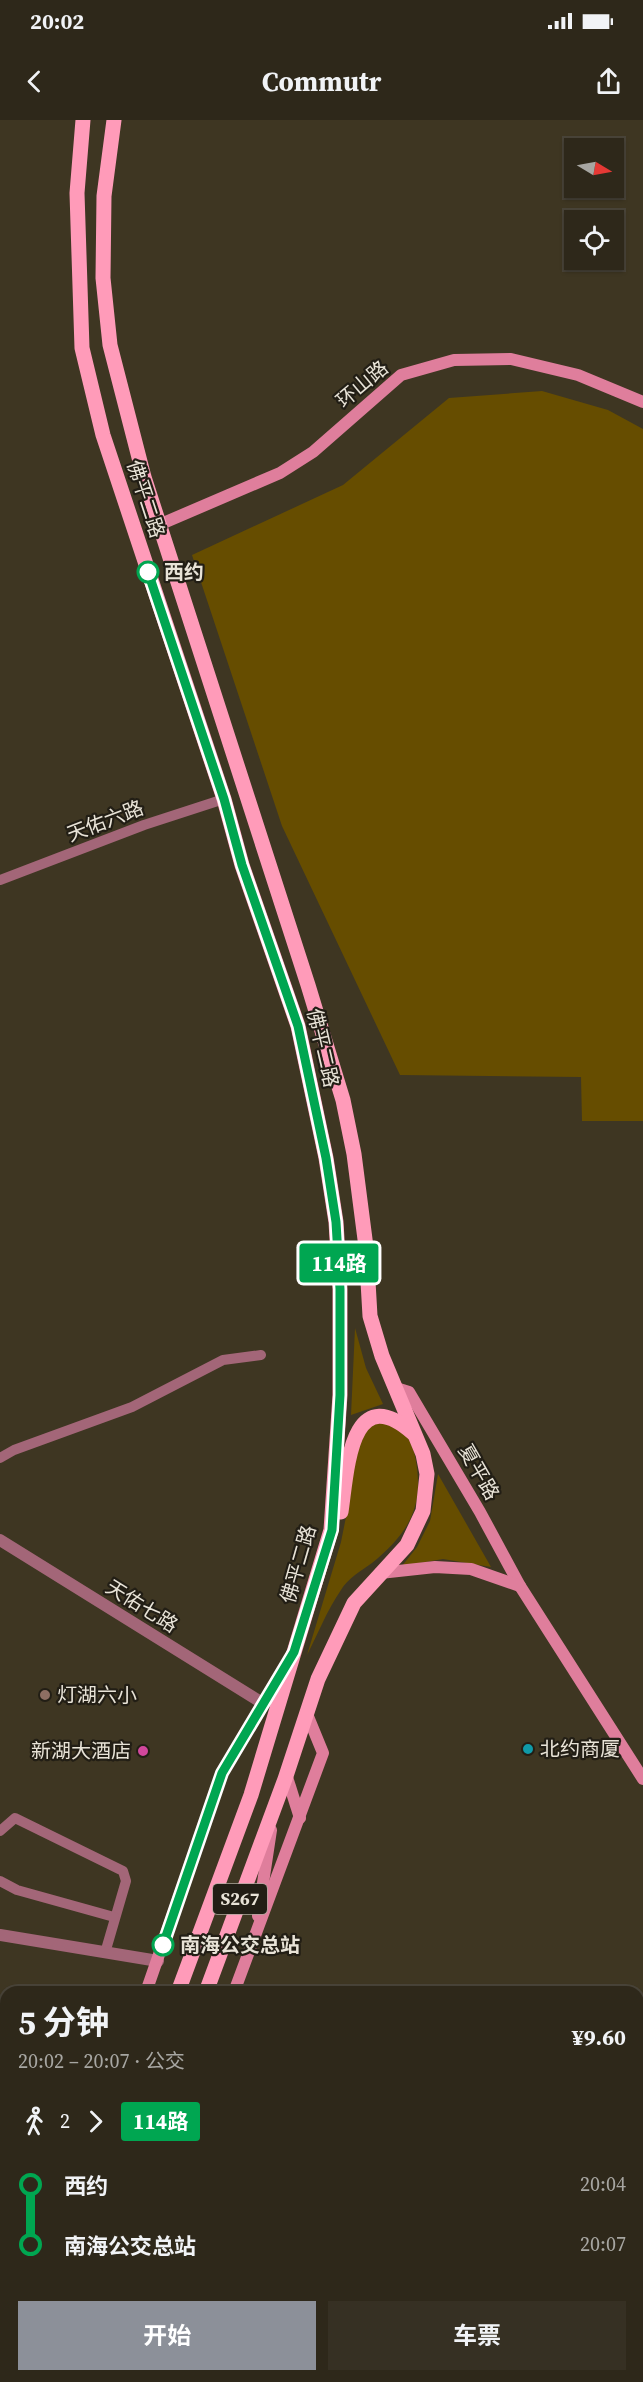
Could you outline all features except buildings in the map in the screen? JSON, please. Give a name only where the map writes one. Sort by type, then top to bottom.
[{"type":"main road","name":"佛平二路","points":[[83,120],[77,193],[82,348],[103,435],[224,799],[242,865],[298,1026],[326,1158],[336,1222],[340,1289],[340,1395],[332,1530],[251,1796],[180,1986]]},
{"type":"main road","name":"佛平二路","points":[[114,120],[104,196],[103,278],[110,345],[144,477],[161,524],[344,1100],[354,1154],[364,1236],[370,1316],[382,1356],[423,1454],[427,1474],[423,1511],[407,1545],[380,1573]]},
{"type":"main road","name":"环山路","points":[[161,524],[280,473],[313,452],[401,375],[454,360],[511,359],[578,375],[643,402]]},
{"type":"main road","name":"夏平路","points":[[396,1388],[409,1392],[480,1512],[520,1586],[643,1779]]},
{"type":"main road","points":[[332,1530],[341,1513],[352,1442],[359,1428],[367,1419],[377,1416],[398,1420],[415,1435]]},
{"type":"main road","points":[[380,1573],[435,1567],[471,1569],[520,1586]]},
{"type":"main road","name":"S267","points":[[208,1986],[275,1806],[318,1679],[354,1603],[380,1573]]},
{"type":"main road","points":[[148,1986],[222,1773],[294,1652]]},
{"type":"main road","points":[[236,1986],[323,1754],[307,1714]]},
{"type":"main road","points":[[286,1774],[300,1818]]},
{"type":"main road","points":[[255,1935],[275,1806]]},
{"type":"street","name":"天佑六路","points":[[0,880],[144,825],[224,799]]},
{"type":"street","points":[[0,1458],[14,1450],[132,1407],[223,1360],[261,1355]]},
{"type":"street","name":"天佑七路","points":[[0,1540],[264,1704]]},
{"type":"street","points":[[0,1831],[15,1818],[123,1871],[126,1881],[105,1953]]},
{"type":"street","points":[[0,1881],[17,1890],[114,1917]]},
{"type":"street","points":[[0,1935],[158,1961]]},
{"type":"shaded area","points":[[542,391],[608,410],[643,429],[643,1121],[582,1121],[581,1077],[400,1075],[282,826],[192,555],[343,485],[449,398]]},
{"type":"shaded area","points":[[355,1328],[366,1368],[383,1404],[351,1415]]},
{"type":"shaded area","points":[[378,1423],[398,1429],[407,1436],[413,1448],[418,1473],[416,1503],[412,1516],[396,1540],[344,1586],[331,1606],[307,1655],[341,1542],[350,1497],[357,1439],[367,1427]]},
{"type":"shaded area","points":[[438,1474],[491,1567],[443,1559],[402,1566],[417,1547],[430,1521]]},
{"type":"bus line","name":"114路","points":[[148,572],[224,799],[242,865],[298,1026],[326,1158],[336,1222],[340,1289],[340,1395],[332,1530],[294,1652],[222,1773],[163,1945]]},
{"type":"place","name":"西约","points":[[148,572]]},
{"type":"place","name":"灯湖六小","points":[[45,1695]]},
{"type":"place","name":"北约商厦","points":[[528,1749]]},
{"type":"place","name":"新湖大酒店","points":[[143,1751]]},
{"type":"place","name":"南海公交总站","points":[[163,1945]]}]
